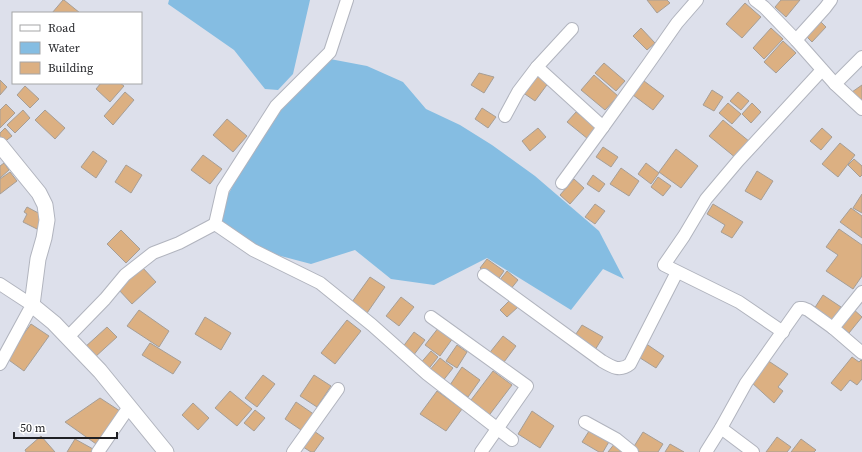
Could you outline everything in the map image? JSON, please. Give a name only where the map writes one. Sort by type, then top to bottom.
[{"type":"street","points":[[68,337],[105,299],[125,275],[153,253],[179,243],[214,224],[223,189],[276,106],[330,52],[347,0]]},
{"type":"street","points":[[562,183],[677,24],[697,0]]},
{"type":"street","points":[[755,0],[764,7],[796,40],[835,84],[862,109]]},
{"type":"street","points":[[796,40],[831,0]]},
{"type":"street","points":[[505,116],[518,92],[537,67],[572,29]]},
{"type":"street","points":[[835,84],[862,57]]},
{"type":"street","points":[[537,67],[603,127]]},
{"type":"street","points":[[783,332],[739,302],[664,265],[684,236],[706,199],[738,161],[822,70]]},
{"type":"street","points":[[0,146],[39,193],[46,205],[47,220],[38,259],[32,305],[0,364]]},
{"type":"street","points":[[214,224],[253,250],[320,283],[372,325],[427,374],[512,440]]},
{"type":"street","points":[[484,274],[602,361],[613,367],[620,368],[630,364],[677,272]]},
{"type":"street","points":[[0,284],[32,305],[68,337],[100,371],[166,452]]},
{"type":"street","points":[[833,328],[862,292]]},
{"type":"street","points":[[706,452],[722,428],[746,383],[799,308],[808,310],[862,352]]},
{"type":"street","points":[[431,317],[527,386],[481,452]]},
{"type":"street","points":[[293,452],[338,390]]},
{"type":"street","points":[[98,452],[129,407]]},
{"type":"street","points":[[586,422],[616,439],[632,452]]},
{"type":"street","points":[[722,428],[753,452]]},
{"type":"water","points":[[169,0],[310,0],[293,74],[278,90],[265,89],[234,50],[168,4]]},
{"type":"water","points":[[330,59],[367,66],[403,82],[426,109],[460,125],[492,145],[535,176],[599,231],[624,279],[603,269],[571,310],[487,258],[434,285],[391,279],[355,250],[311,264],[277,255],[233,236],[217,216],[254,145],[304,79]]},
{"type":"building","points":[[64,0],[79,12],[53,12]]},
{"type":"building","points":[[647,0],[667,0],[670,3],[657,13]]},
{"type":"building","points":[[781,0],[800,0],[786,17],[775,7]]},
{"type":"building","points":[[745,3],[761,17],[742,38],[726,24]]},
{"type":"building","points":[[819,20],[826,27],[812,42],[805,35]]},
{"type":"building","points":[[641,28],[655,43],[647,50],[633,36]]},
{"type":"building","points":[[771,28],[783,39],[764,59],[753,48]]},
{"type":"building","points":[[783,41],[796,53],[776,73],[764,62]]},
{"type":"building","points":[[604,63],[625,81],[616,91],[595,73]]},
{"type":"building","points":[[536,72],[549,82],[535,101],[522,92]]},
{"type":"building","points":[[479,73],[494,77],[484,93],[471,85]]},
{"type":"building","points":[[594,75],[618,96],[605,110],[581,90]]},
{"type":"building","points":[[0,80],[7,87],[0,95]]},
{"type":"building","points":[[644,81],[664,96],[653,110],[633,95]]},
{"type":"building","points":[[100,84],[121,84],[124,86],[110,102],[96,89]]},
{"type":"building","points":[[862,85],[862,102],[852,92]]},
{"type":"building","points":[[25,86],[39,99],[30,108],[17,95]]},
{"type":"building","points":[[712,90],[723,97],[714,111],[703,105]]},
{"type":"building","points":[[125,92],[134,100],[113,125],[104,116]]},
{"type":"building","points":[[738,92],[749,101],[741,110],[730,101]]},
{"type":"building","points":[[728,103],[741,114],[732,124],[719,113]]},
{"type":"building","points":[[752,103],[761,112],[751,123],[742,114]]},
{"type":"building","points":[[6,104],[15,113],[0,128],[0,110]]},
{"type":"building","points":[[482,108],[496,117],[488,128],[475,119]]},
{"type":"building","points":[[23,110],[30,118],[15,133],[7,125]]},
{"type":"building","points":[[45,110],[65,128],[55,139],[35,120]]},
{"type":"building","points":[[576,112],[597,128],[588,139],[567,122]]},
{"type":"building","points":[[227,119],[247,136],[233,152],[213,135]]},
{"type":"building","points":[[723,120],[750,142],[736,158],[709,136]]},
{"type":"building","points":[[5,128],[12,136],[3,143],[0,139],[0,133]]},
{"type":"building","points":[[538,128],[546,137],[530,151],[522,141]]},
{"type":"building","points":[[822,128],[832,137],[821,150],[810,141]]},
{"type":"building","points":[[840,143],[855,155],[838,177],[822,164]]},
{"type":"building","points":[[603,147],[618,157],[611,167],[596,157]]},
{"type":"building","points":[[676,149],[698,166],[681,188],[659,172]]},
{"type":"building","points":[[93,151],[107,161],[96,178],[81,167]]},
{"type":"building","points":[[203,155],[222,169],[210,184],[191,170]]},
{"type":"building","points":[[854,159],[862,166],[862,175],[860,177],[848,165]]},
{"type":"building","points":[[4,163],[9,170],[0,178],[0,166]]},
{"type":"building","points":[[646,163],[659,173],[651,184],[638,174]]},
{"type":"building","points":[[126,165],[142,175],[131,193],[115,182]]},
{"type":"building","points":[[621,168],[639,181],[629,196],[610,184]]},
{"type":"building","points":[[757,171],[773,181],[761,200],[745,191]]},
{"type":"building","points":[[10,172],[17,181],[0,194],[0,179]]},
{"type":"building","points":[[593,175],[605,184],[599,192],[587,184]]},
{"type":"building","points":[[658,177],[671,186],[663,196],[651,187]]},
{"type":"building","points":[[574,179],[584,188],[570,204],[560,195]]},
{"type":"building","points":[[862,194],[862,213],[853,208]]},
{"type":"building","points":[[595,204],[605,211],[595,224],[585,217]]},
{"type":"building","points":[[713,204],[743,222],[732,238],[721,232],[725,225],[707,214]]},
{"type":"building","points":[[27,207],[44,216],[37,229],[23,222],[27,214],[24,212]]},
{"type":"building","points":[[851,208],[862,216],[862,238],[840,222]]},
{"type":"building","points":[[839,229],[862,245],[862,276],[853,289],[826,271],[838,255],[826,247]]},
{"type":"building","points":[[121,230],[140,249],[126,263],[107,244]]},
{"type":"building","points":[[487,259],[504,271],[497,281],[480,268]]},
{"type":"building","points":[[142,267],[156,282],[132,304],[118,289]]},
{"type":"building","points":[[507,271],[518,280],[510,290],[499,281]]},
{"type":"building","points":[[370,277],[385,287],[367,313],[352,302]]},
{"type":"building","points":[[823,295],[841,307],[832,321],[814,309]]},
{"type":"building","points":[[401,297],[414,307],[399,326],[386,316]]},
{"type":"building","points":[[510,300],[518,307],[507,317],[500,310]]},
{"type":"building","points":[[852,308],[862,317],[849,333],[839,325]]},
{"type":"building","points":[[139,310],[169,331],[159,347],[127,326]]},
{"type":"building","points":[[205,317],[231,333],[221,350],[195,334]]},
{"type":"building","points":[[347,320],[361,331],[335,364],[321,353]]},
{"type":"building","points":[[31,324],[49,336],[24,371],[6,358]]},
{"type":"building","points":[[582,325],[603,337],[595,350],[574,337]]},
{"type":"building","points":[[107,327],[117,337],[94,358],[84,348]]},
{"type":"building","points":[[439,327],[453,338],[440,356],[425,345]]},
{"type":"building","points":[[414,332],[425,340],[413,356],[402,348]]},
{"type":"building","points":[[503,336],[516,346],[501,366],[487,356]]},
{"type":"building","points":[[150,343],[181,362],[173,374],[142,355]]},
{"type":"building","points":[[645,343],[664,356],[656,368],[637,356]]},
{"type":"building","points":[[457,345],[467,352],[457,368],[446,361]]},
{"type":"building","points":[[431,351],[438,357],[427,371],[419,365]]},
{"type":"building","points":[[852,357],[859,362],[861,360],[862,361],[862,379],[857,385],[850,380],[841,391],[831,383]]},
{"type":"building","points":[[440,358],[453,368],[442,382],[429,371]]},
{"type":"building","points":[[767,360],[788,374],[778,387],[783,391],[774,403],[751,382]]},
{"type":"building","points":[[462,367],[480,380],[468,397],[450,385]]},
{"type":"building","points":[[493,371],[512,385],[487,418],[468,404]]},
{"type":"building","points":[[263,375],[275,384],[257,407],[245,398]]},
{"type":"building","points":[[314,375],[331,386],[317,407],[300,396]]},
{"type":"building","points":[[230,391],[252,409],[237,426],[215,408]]},
{"type":"building","points":[[437,391],[462,409],[446,431],[420,414]]},
{"type":"building","points":[[100,398],[123,413],[99,446],[65,422]]},
{"type":"building","points":[[296,402],[315,415],[304,432],[285,419]]},
{"type":"building","points":[[193,403],[209,418],[198,430],[182,415]]},
{"type":"building","points":[[255,410],[265,418],[254,431],[244,423]]},
{"type":"building","points":[[532,411],[554,426],[540,448],[518,434]]},
{"type":"building","points":[[591,428],[610,440],[603,452],[599,452],[582,442]]},
{"type":"building","points":[[311,429],[324,438],[314,452],[311,452],[300,445]]},
{"type":"building","points":[[643,432],[663,444],[658,452],[639,452],[633,448]]},
{"type":"building","points":[[41,436],[55,452],[26,452],[25,450]]},
{"type":"building","points":[[777,437],[791,447],[787,452],[766,452]]},
{"type":"building","points":[[75,439],[93,449],[91,452],[67,452]]},
{"type":"building","points":[[801,439],[816,450],[814,452],[791,452]]},
{"type":"building","points":[[615,443],[624,452],[608,452]]},
{"type":"building","points":[[670,444],[684,452],[665,452]]}]
